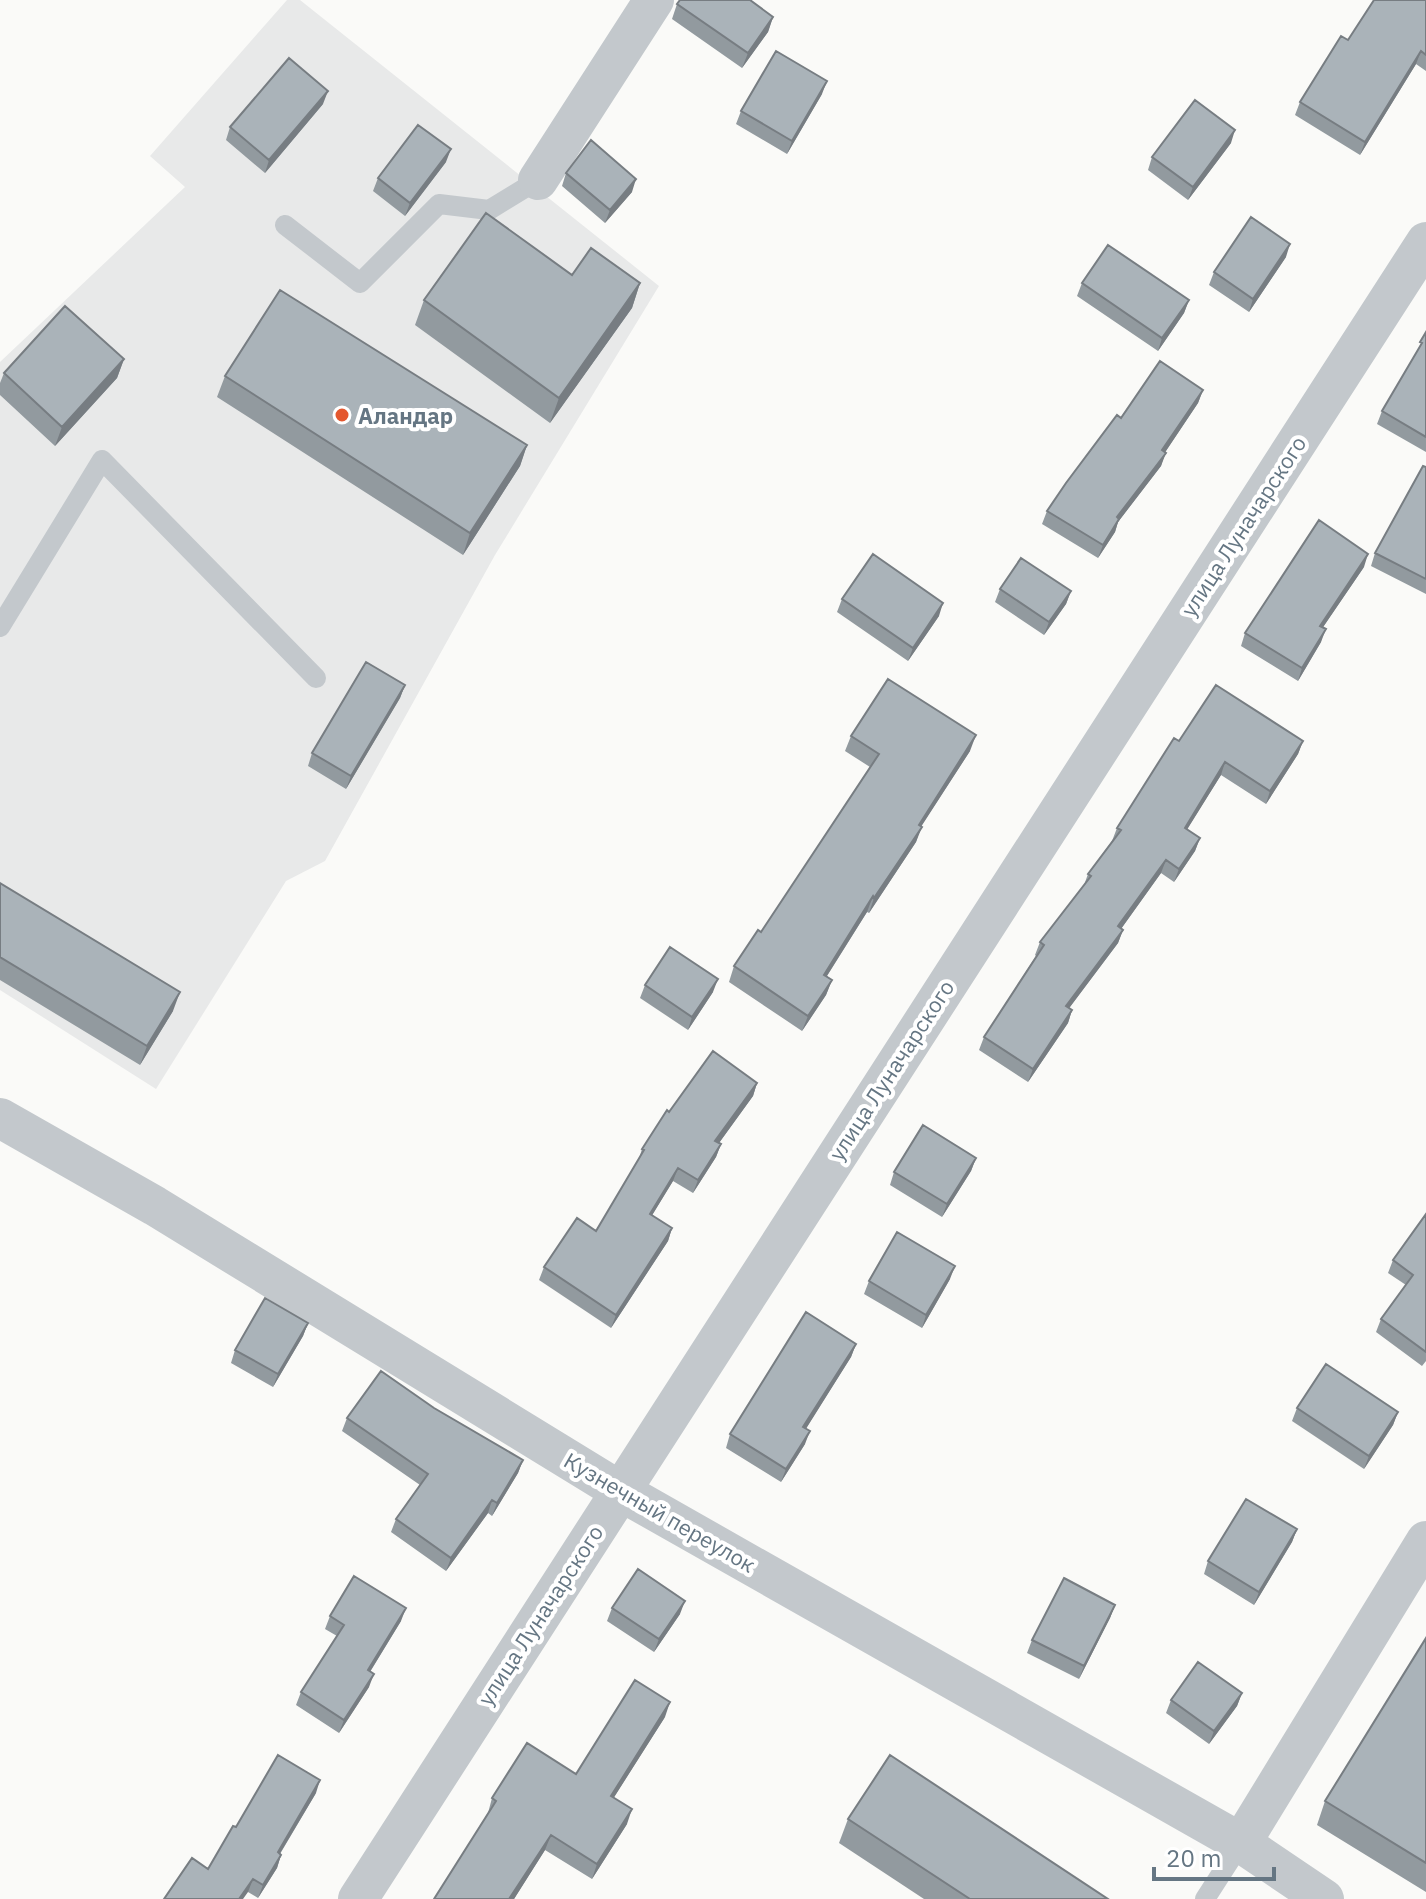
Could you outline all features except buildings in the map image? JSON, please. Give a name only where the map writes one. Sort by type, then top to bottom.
[{"type":"street","points":[[538,180],[654,0]]},
{"type":"street","name":"улица Луначарского","points":[[358,1899],[1426,242]]},
{"type":"street","name":"Кузнечный переулок","points":[[0,1118],[155,1206],[620,1491],[1241,1843],[1324,1899]]},
{"type":"street","points":[[1241,1843],[1426,1541]]},
{"type":"lane","points":[[285,225],[360,283],[439,204],[489,210],[538,180]]},
{"type":"lane","points":[[0,627],[102,460],[316,678]]},
{"type":"lane","points":[[1205,1899],[1241,1843]]},
{"type":"shaded area","points":[[287,0],[300,0],[659,286],[495,555],[325,861],[286,881],[156,1089],[0,990],[0,362],[185,187],[150,156]]},
{"type":"place","name":"Аландар","points":[[342,415]]}]
